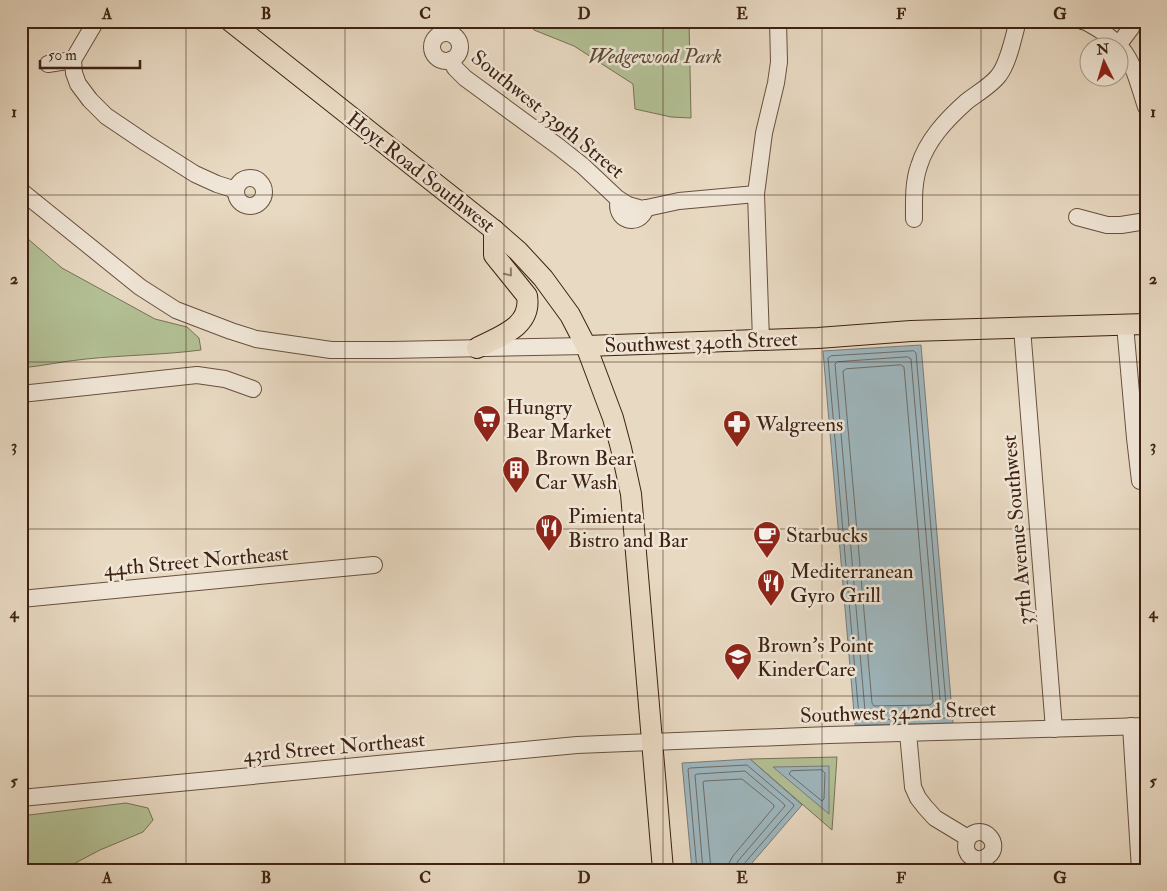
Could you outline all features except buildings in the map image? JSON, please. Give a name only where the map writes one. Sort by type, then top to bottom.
[{"type":"main road","name":"Hoyt Road Southwest","points":[[230,21],[518,251],[543,278],[570,315],[586,346],[613,418],[631,494],[663,870]]},
{"type":"main road","points":[[477,348],[517,327],[525,315],[528,304],[527,296],[494,255],[494,230]]},
{"type":"main road","name":"Southwest 340th Street","points":[[586,346],[818,338],[911,331],[1146,324]]},
{"type":"street","points":[[96,21],[73,60],[74,73],[78,84],[90,100],[106,116],[195,174],[236,190]]},
{"type":"street","points":[[761,340],[756,194],[764,133],[776,84],[779,62],[778,21]]},
{"type":"street","points":[[914,220],[914,191],[919,166],[932,138],[955,112],[998,77],[1004,66],[1018,21]]},
{"type":"street","points":[[1082,21],[1108,32],[1128,57],[1137,77],[1146,107]]},
{"type":"street","points":[[1108,32],[1131,28],[1132,21]]},
{"type":"street","points":[[48,64],[73,60]]},
{"type":"street","name":"Southwest 339th Street","points":[[451,60],[462,76],[559,147],[583,166],[619,200],[628,205],[642,209],[679,201],[756,194]]},
{"type":"street","name":"Southwest 340th Street","points":[[21,191],[140,287],[176,310],[256,339],[331,350],[586,346]]},
{"type":"street","points":[[1077,217],[1107,225],[1146,221]]},
{"type":"street","points":[[1125,325],[1140,481]]},
{"type":"street","name":"37th Avenue Southwest","points":[[1022,328],[1054,729]]},
{"type":"street","points":[[21,394],[197,375],[225,379],[253,389]]},
{"type":"street","name":"44th Street Northeast","points":[[21,599],[374,565]]},
{"type":"street","points":[[1138,726],[1140,870]]},
{"type":"street","name":"Southwest 342nd Street","points":[[652,742],[908,732],[1138,726]]},
{"type":"street","points":[[908,732],[913,787],[918,798],[935,818],[968,838]]},
{"type":"street","name":"43rd Street Northeast","points":[[21,798],[576,745],[652,742]]},
{"type":"green space","name":"Wedgewood Park","points":[[529,21],[689,21],[691,118],[671,117],[635,109],[633,84],[574,46],[534,30]]},
{"type":"green space","points":[[21,233],[62,268],[155,319],[187,327],[199,338],[201,350],[86,359],[21,368]]},
{"type":"green space","points":[[837,757],[832,830],[750,759]]},
{"type":"green space","points":[[126,803],[148,808],[153,820],[143,832],[100,850],[62,870],[21,870],[21,816]]},
{"type":"water","points":[[921,345],[953,723],[855,725],[823,351]]},
{"type":"water","points":[[750,759],[802,805],[746,870],[692,870],[682,763]]},
{"type":"water","points":[[829,766],[829,814],[773,767]]},
{"type":"place","name":"Hungry Bear Market","points":[[487,443]]},
{"type":"place","name":"Walgreens","points":[[737,448]]},
{"type":"place","name":"Brown Bear Car Wash","points":[[516,494]]},
{"type":"place","name":"Pimienta Bistro and Bar","points":[[549,552]]},
{"type":"place","name":"Starbucks","points":[[767,559]]},
{"type":"place","name":"Mediterranean Gyro Grill","points":[[771,607]]},
{"type":"place","name":"Brown's Point KinderCare","points":[[738,681]]}]
